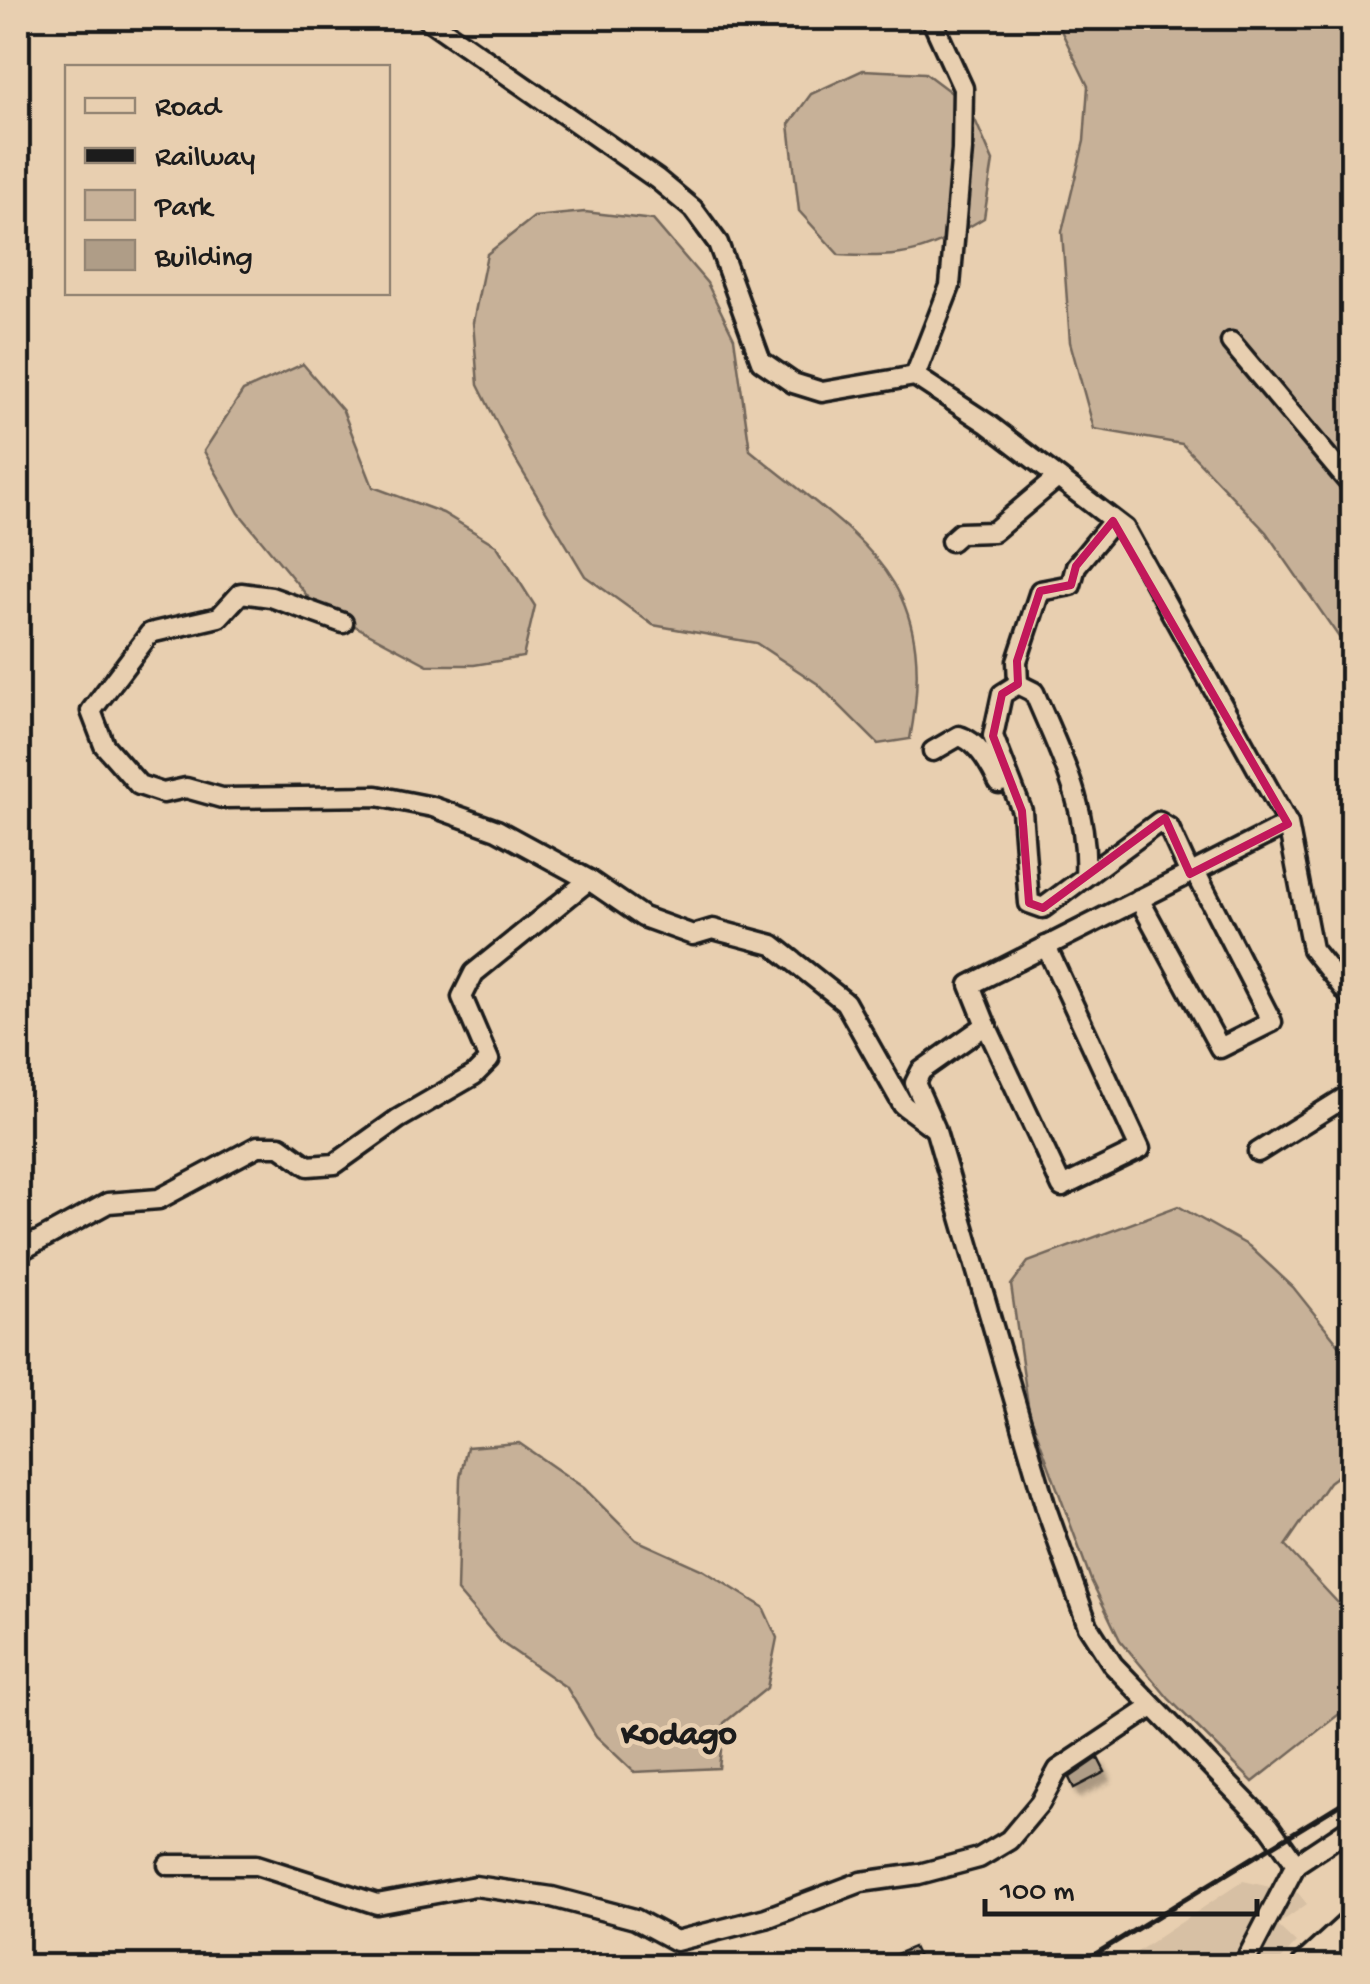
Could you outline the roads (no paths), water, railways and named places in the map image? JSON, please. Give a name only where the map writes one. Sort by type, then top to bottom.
[{"type":"main road","points":[[1307,1966],[1351,1931]]},
{"type":"street","points":[[426,18],[657,179],[692,210],[718,243],[760,361],[793,383],[822,392],[914,376],[988,424],[1125,530],[1221,696],[1288,824],[1312,948],[1352,999]]},
{"type":"street","points":[[914,376],[950,286],[962,150],[964,88],[931,18]]},
{"type":"street","points":[[1231,342],[1352,486]]},
{"type":"street","points":[[951,540],[960,533],[993,532],[1057,478]]},
{"type":"street","points":[[1018,684],[1017,661],[1040,591],[1071,585],[1076,566],[1114,521]]},
{"type":"street","points":[[343,623],[303,606],[241,593],[219,618],[150,633],[91,711],[104,745],[140,785],[163,793],[186,788],[222,798],[376,796],[432,806],[497,830],[589,880],[644,917],[693,935],[713,929],[773,945],[845,1002],[904,1105],[935,1128]]},
{"type":"street","points":[[1018,684],[1002,694],[993,736],[1023,820],[1030,903],[1043,908],[1159,822],[1170,828],[1272,1022],[1220,1048],[1139,900]]},
{"type":"street","points":[[1018,684],[1034,692],[1077,796],[1084,818],[1085,877]]},
{"type":"street","points":[[933,751],[959,736],[966,737],[992,766],[1011,810],[1023,820]]},
{"type":"street","points":[[1046,946],[1140,1149],[1062,1186],[970,985],[1046,946],[1139,900],[1192,872],[1288,824]]},
{"type":"street","points":[[18,1252],[108,1202],[159,1199],[258,1146],[280,1146],[308,1166],[335,1164],[398,1119],[474,1075],[489,1060],[462,998],[474,973],[589,880]]},
{"type":"street","points":[[986,1024],[921,1071],[915,1083],[935,1128],[1046,1508],[1088,1626],[1113,1665],[1268,1826],[1296,1864]]},
{"type":"street","points":[[1258,1152],[1352,1093]]},
{"type":"street","points":[[168,1865],[256,1865],[377,1904],[475,1886],[552,1897],[635,1919],[676,1941],[766,1918],[861,1882],[919,1874],[979,1858],[1008,1840],[1040,1802],[1058,1770],[1152,1707]]},
{"type":"street","points":[[1243,1966],[1296,1864],[1352,1828]]},
{"type":"railway","points":[[1076,1966],[1352,1797]]},
{"type":"district","name":"Kodago","points":[[679,1736]]}]
